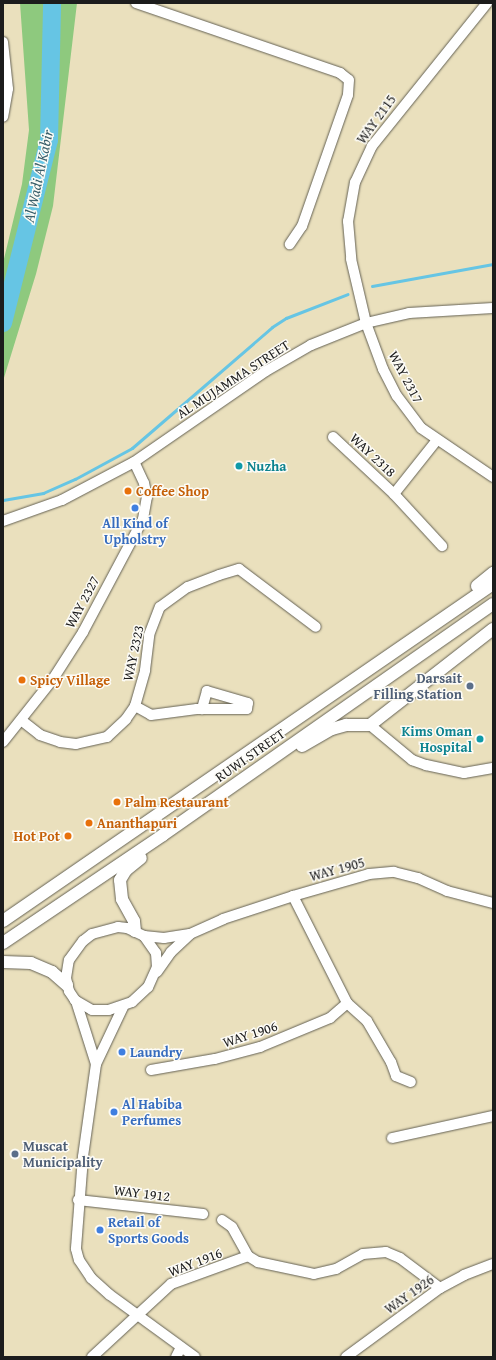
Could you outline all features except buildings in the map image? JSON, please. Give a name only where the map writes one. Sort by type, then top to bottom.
[{"type":"main road","points":[[387,655],[493,573]]},
{"type":"main road","name":"RUWI STREET","points":[[3,921],[387,655],[493,584]]},
{"type":"main road","name":"RUWI STREET","points":[[3,943],[162,835],[493,604]]},
{"type":"main road","points":[[257,769],[332,729],[346,725],[370,725],[493,629]]},
{"type":"main road","points":[[140,933],[122,900],[120,880],[126,870],[149,852],[162,835]]},
{"type":"main road","points":[[3,962],[31,963],[52,972],[66,985]]},
{"type":"street","points":[[136,3],[340,73],[348,80],[348,95],[305,219],[290,244]]},
{"type":"street","name":"WAY 2115","points":[[366,323],[351,259],[349,239],[348,221],[355,182],[372,146],[487,3]]},
{"type":"street","points":[[3,42],[8,88],[3,117]]},
{"type":"street","name":"AL MUJAMMA STREET","points":[[3,521],[62,500],[134,462],[266,371],[311,345],[366,323],[409,312],[493,308]]},
{"type":"street","name":"WAY 2317","points":[[366,323],[383,370],[397,396],[421,428],[493,477]]},
{"type":"street","name":"WAY 2318","points":[[333,437],[394,494],[442,546]]},
{"type":"street","name":"WAY 2318","points":[[394,494],[437,440]]},
{"type":"street","name":"WAY 2327","points":[[3,742],[53,678],[83,632],[142,519],[147,497],[144,483],[134,462]]},
{"type":"street","name":"WAY 2323","points":[[21,720],[40,735],[76,744],[106,737],[126,719],[135,706],[155,618],[160,606],[188,587],[239,569],[316,627]]},
{"type":"street","points":[[135,706],[151,714],[202,709]]},
{"type":"street","points":[[370,725],[412,760],[426,765],[464,773],[493,768]]},
{"type":"street","name":"WAY 1905","points":[[140,933],[164,938],[190,934],[223,920],[293,896],[369,874],[394,872],[418,878],[447,891],[493,903]]},
{"type":"street","points":[[293,896],[347,1002],[367,1021],[391,1062],[396,1076],[411,1082]]},
{"type":"street","points":[[75,1000],[92,1010],[123,1007],[140,996],[154,976],[157,966],[156,953],[140,933],[118,926],[106,929],[82,941],[69,960],[66,985],[75,1000],[96,1064]]},
{"type":"street","name":"WAY 1905","points":[[154,976],[171,952],[190,934]]},
{"type":"street","name":"WAY 1906","points":[[151,1070],[215,1060],[260,1047],[330,1018],[347,1002]]},
{"type":"street","points":[[123,1007],[96,1064],[78,1200],[75,1238],[79,1260],[91,1278],[138,1316],[195,1357]]},
{"type":"street","points":[[392,1138],[493,1116]]},
{"type":"street","name":"WAY 1912","points":[[78,1200],[203,1214]]},
{"type":"street","points":[[222,1220],[232,1227],[248,1256],[258,1262],[314,1274],[336,1269],[363,1254],[386,1252],[400,1258],[440,1288]]},
{"type":"street","name":"WAY 1916","points":[[92,1357],[171,1284],[248,1256]]},
{"type":"street","name":"WAY 1926","points":[[346,1357],[440,1288],[464,1275],[493,1264]]},
{"type":"street","points":[[176,1357],[181,1347]]},
{"type":"green space","points":[[20,3],[77,3],[53,206],[36,274],[3,381],[3,263],[22,184],[29,130]]},
{"type":"waterway","name":"Al Wadi Al Kabir","points":[[3,323],[49,140],[52,3]]},
{"type":"waterway","points":[[372,286],[493,264]]},
{"type":"waterway","points":[[3,500],[43,493],[75,479],[132,448],[272,327],[286,318],[348,294]]},
{"type":"place","name":"Nuzha","points":[[239,466]]},
{"type":"place","name":"Coffee Shop","points":[[128,491]]},
{"type":"place","name":"All Kind of Upholstry","points":[[135,508]]},
{"type":"place","name":"Spicy Village","points":[[22,680]]},
{"type":"place","name":"Darsait Filling Station","points":[[470,686]]},
{"type":"place","name":"Kims Oman Hospital","points":[[480,739]]},
{"type":"place","name":"Palm Restaurant","points":[[117,802]]},
{"type":"place","name":"Ananthapuri","points":[[89,823]]},
{"type":"place","name":"Hot Pot","points":[[68,836]]},
{"type":"place","name":"Laundry","points":[[122,1052]]},
{"type":"place","name":"Al Habiba Perfumes","points":[[114,1112]]},
{"type":"place","name":"Muscat Municipality","points":[[15,1154]]},
{"type":"place","name":"Retail of Sports Goods","points":[[100,1230]]}]
